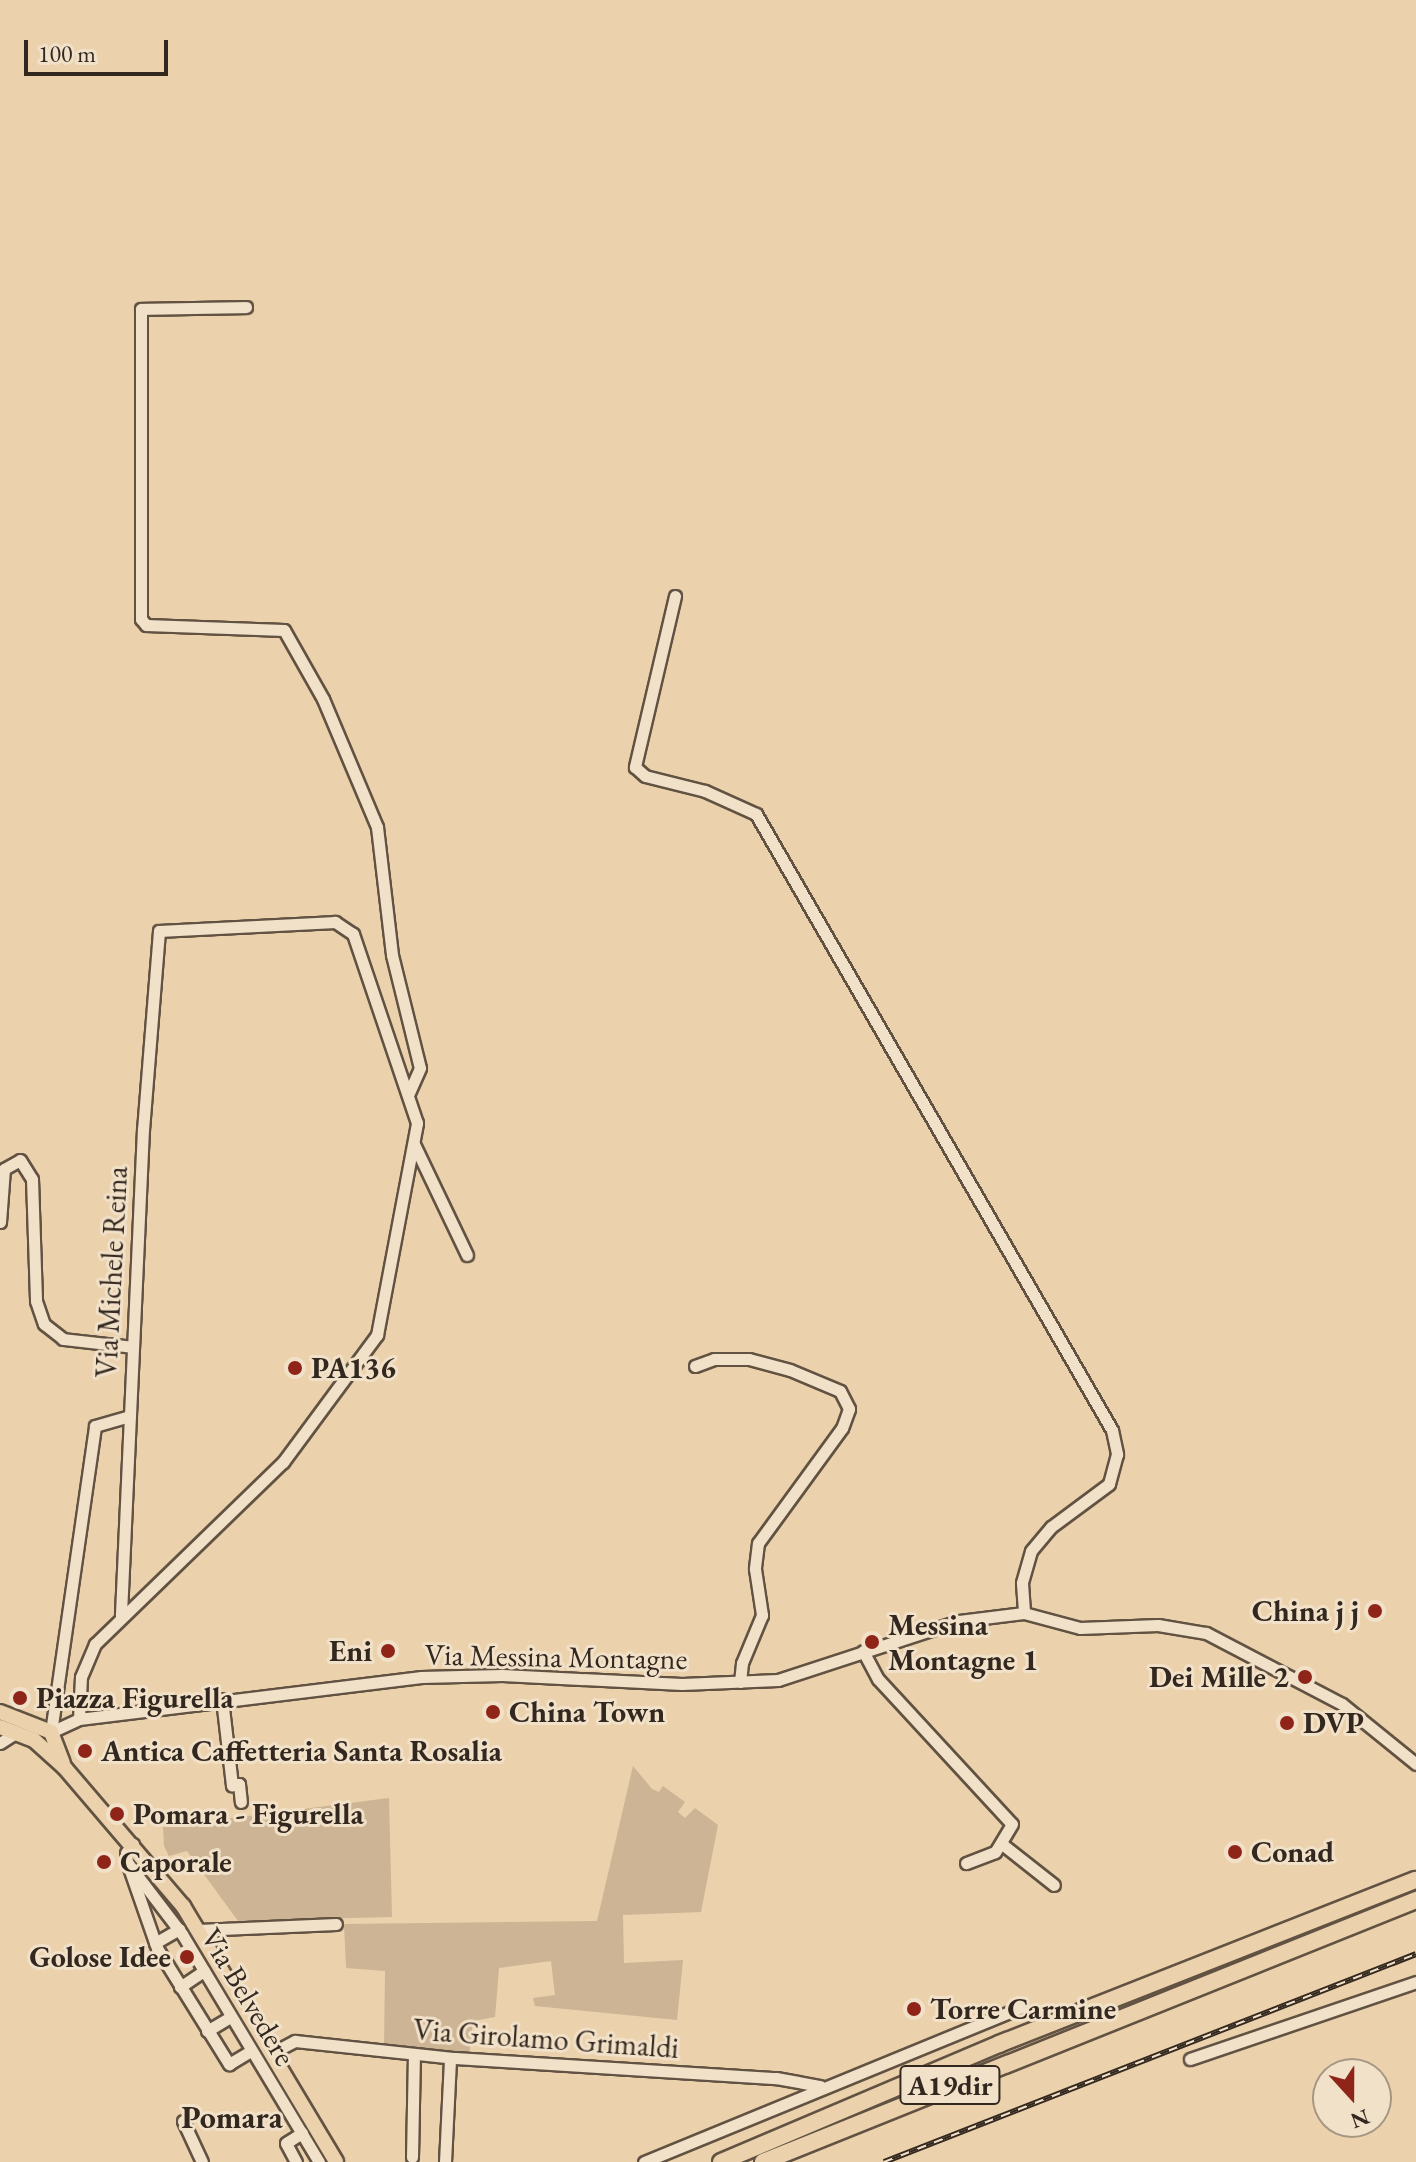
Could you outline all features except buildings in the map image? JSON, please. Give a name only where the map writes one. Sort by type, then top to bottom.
[{"type":"highway","name":"A19dir","points":[[724,2160],[1416,1880]]},
{"type":"highway","name":"A19dir","points":[[763,2162],[1416,1900]]},
{"type":"main road","points":[[0,1712],[51,1732],[65,1768]]},
{"type":"main road","points":[[0,1727],[34,1740],[65,1768],[133,1844],[198,1930],[336,2162]]},
{"type":"main road","points":[[34,1740],[51,1732]]},
{"type":"street","points":[[60,1663],[86,1656],[121,1616],[216,1531],[283,1462],[377,1335],[417,1123],[409,1093],[420,1068],[392,955],[377,827],[323,699],[284,630],[146,625],[141,619],[141,309],[246,307]]},
{"type":"street","points":[[675,596],[635,767],[645,776],[705,791],[756,814],[1112,1430],[1117,1454],[1109,1484],[1051,1527],[1031,1551],[1022,1583],[1024,1613]]},
{"type":"street","name":"Via Michele Reina","points":[[121,1616],[143,1129],[159,931],[335,922],[353,934],[409,1093]]},
{"type":"street","points":[[414,1144],[467,1255]]},
{"type":"street","points":[[0,1222],[4,1169],[20,1160],[32,1179],[36,1301],[44,1324],[63,1339],[133,1347]]},
{"type":"street","points":[[695,1366],[714,1359],[749,1359],[790,1370],[840,1391],[849,1409],[842,1428],[758,1543],[755,1569],[762,1615],[742,1663],[740,1682]]},
{"type":"street","points":[[51,1732],[95,1426],[130,1416]]},
{"type":"street","name":"Via Messina Montagne","points":[[51,1732],[79,1719],[222,1699],[421,1677],[778,1680],[974,1617],[1024,1613],[1080,1628],[1158,1625],[1206,1633],[1342,1704],[1416,1764]]},
{"type":"street","points":[[863,1651],[878,1679],[1006,1813],[1012,1824],[1002,1844],[983,1859],[966,1863]]},
{"type":"street","points":[[79,1719],[86,1656]]},
{"type":"street","points":[[222,1699],[232,1785],[239,1784],[241,1802]]},
{"type":"street","points":[[0,1743],[17,1732]]},
{"type":"street","points":[[133,1844],[126,1853],[127,1862],[155,1943],[180,1987],[229,2064],[251,2051]]},
{"type":"street","points":[[1002,1844],[1054,1885]]},
{"type":"street","name":"Via Belvedere","points":[[127,1862],[179,1929],[319,2162]]},
{"type":"street","points":[[146,1916],[162,1904]]},
{"type":"street","points":[[198,1930],[336,1924]]},
{"type":"street","points":[[155,1943],[179,1929]]},
{"type":"street","points":[[180,1987],[204,1971]]},
{"type":"street","points":[[1190,2059],[1416,1982]]},
{"type":"street","points":[[644,2162],[820,2086],[1021,2007]]},
{"type":"street","points":[[207,2031],[230,2017]]},
{"type":"street","name":"Via Girolamo Grimaldi","points":[[272,2053],[295,2041],[450,2058],[776,2078],[820,2086]]},
{"type":"street","points":[[412,2157],[414,2054]]},
{"type":"street","points":[[445,2162],[450,2058]]},
{"type":"street","points":[[183,2121],[202,2162]]},
{"type":"street","points":[[296,2162],[286,2143],[302,2133]]},
{"type":"shaded area","points":[[633,1766],[652,1789],[659,1792],[663,1786],[685,1802],[678,1812],[685,1818],[695,1808],[718,1825],[701,1912],[623,1915],[624,1963],[683,1960],[677,2020],[535,2006],[533,1998],[555,1995],[551,1961],[499,1968],[495,2017],[473,2021],[469,2057],[384,2047],[385,1971],[346,1968],[344,1924],[597,1921]]},
{"type":"shaded area","points":[[389,1798],[392,1917],[238,1921],[187,1851],[169,1856],[164,1846],[163,1827]]},
{"type":"railway","points":[[884,2162],[1416,1954]]},
{"type":"place","name":"PA136","points":[[295,1368]]},
{"type":"place","name":"China j j","points":[[1375,1611]]},
{"type":"place","name":"Messina Montagne 1","points":[[872,1642]]},
{"type":"place","name":"Eni","points":[[388,1651]]},
{"type":"place","name":"Dei Mille 2","points":[[1305,1677]]},
{"type":"place","name":"Piazza Figurella","points":[[20,1698]]},
{"type":"place","name":"China Town","points":[[493,1712]]},
{"type":"place","name":"DVP","points":[[1287,1723]]},
{"type":"place","name":"Antica Caffetteria Santa Rosalia","points":[[85,1751]]},
{"type":"place","name":"Pomara - Figurella","points":[[117,1814]]},
{"type":"place","name":"Conad","points":[[1235,1852]]},
{"type":"place","name":"Caporale","points":[[104,1862]]},
{"type":"place","name":"Golose Idee","points":[[187,1957]]},
{"type":"place","name":"Torre Carmine","points":[[914,2009]]},
{"type":"district","name":"Pomara","points":[[232,2117]]}]
